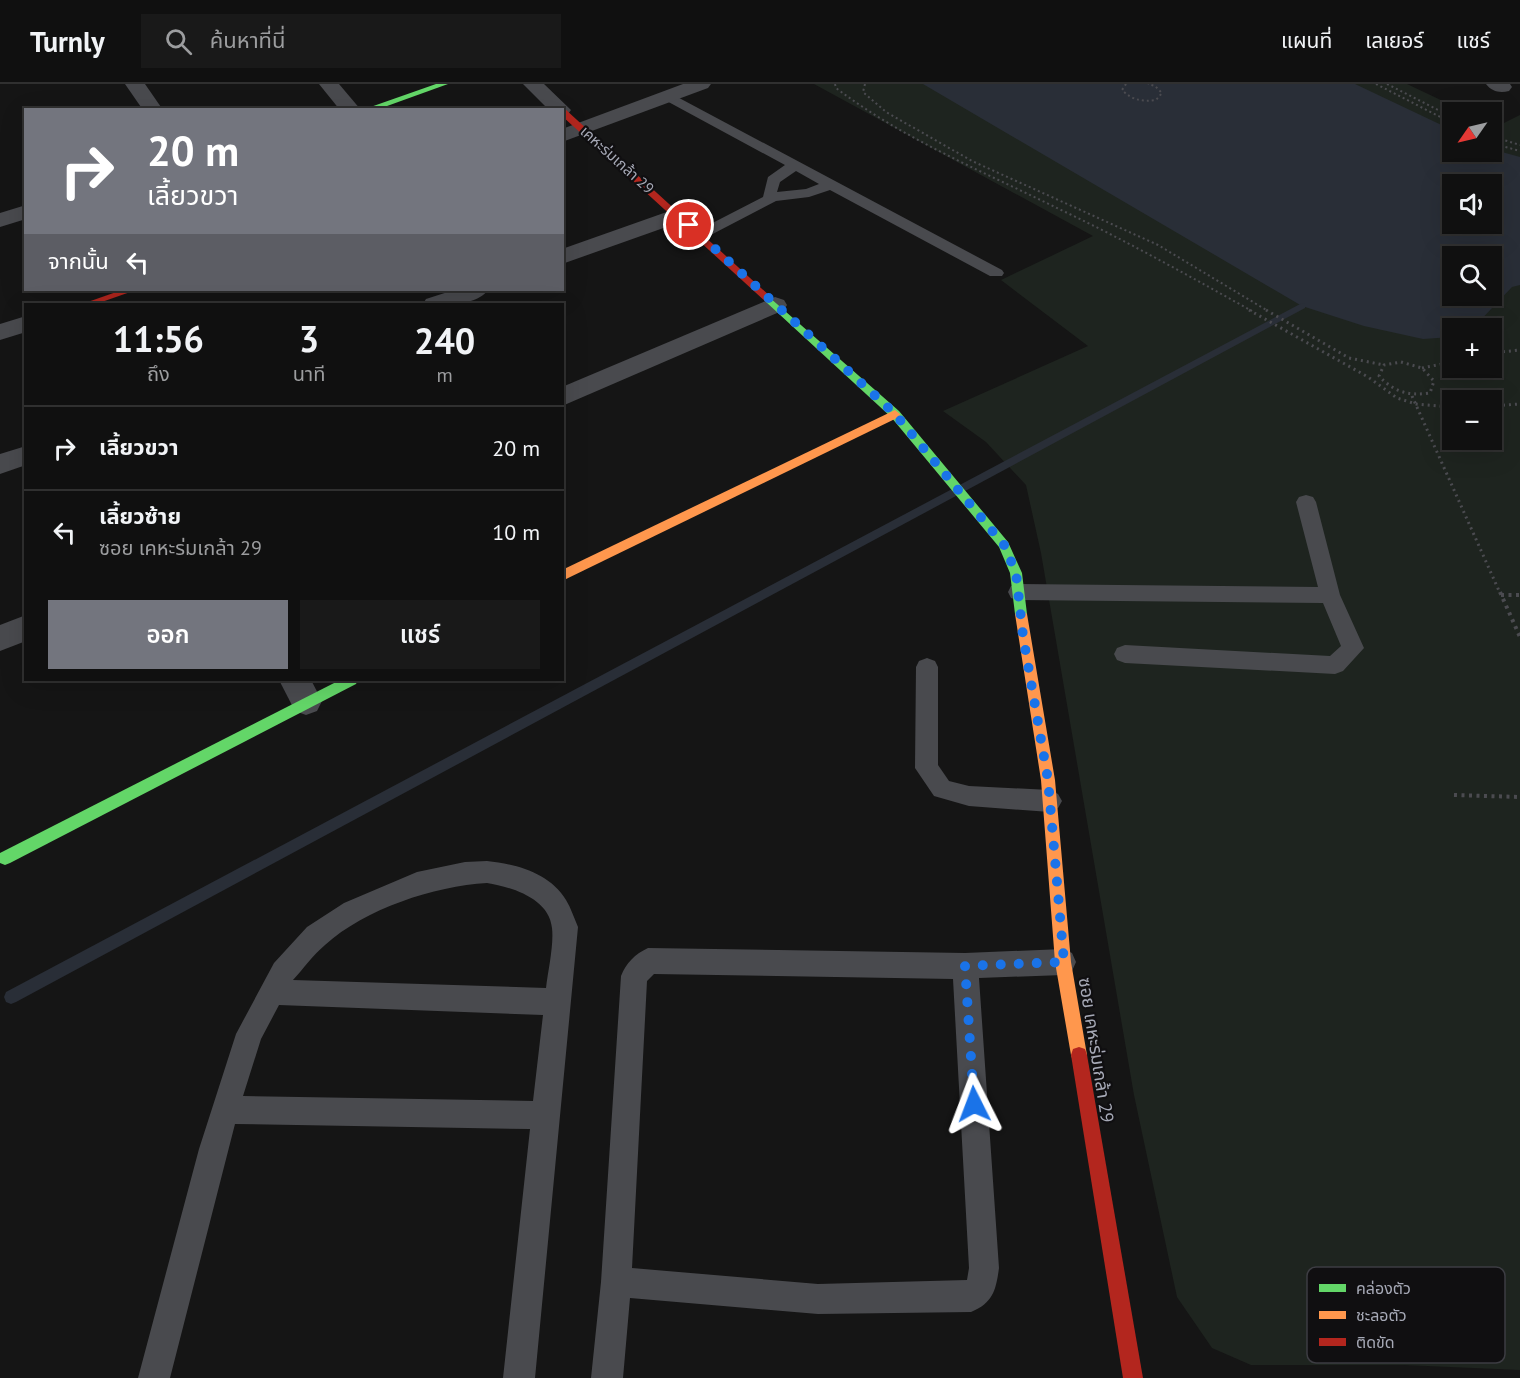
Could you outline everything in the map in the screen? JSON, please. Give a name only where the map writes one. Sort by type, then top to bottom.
[{"type":"street","points":[[135,84],[152,108]]},
{"type":"street","points":[[329,84],[349,108]]},
{"type":"street","points":[[372,108],[444,84]]},
{"type":"street","name":"เคหะร่มเกล้า 29","points":[[533,84],[560,108]]},
{"type":"street","points":[[572,133],[701,84]]},
{"type":"street","name":"เคหะร่มเกล้า 29","points":[[564,115],[572,133],[678,215],[895,414],[985,520]]},
{"type":"street","points":[[564,256],[678,215]]},
{"type":"street","points":[[96,300],[128,291]]},
{"type":"street","points":[[438,303],[473,291]]},
{"type":"street","points":[[564,395],[776,305]]},
{"type":"street","points":[[0,332],[24,325]]},
{"type":"street","points":[[564,575],[895,414]]},
{"type":"street","points":[[0,464],[24,456]]},
{"type":"street","name":"ซอย เคหะร่มเกล้า 29","points":[[985,520],[1004,545],[1016,573],[1023,636],[1050,801],[1064,962],[1133,1378]]},
{"type":"street","points":[[0,638],[24,628]]},
{"type":"street","points":[[5,858],[301,690],[346,681]]},
{"type":"lane","points":[[668,96],[996,273]]},
{"type":"lane","points":[[772,197],[769,195],[773,180],[795,165]]},
{"type":"lane","points":[[700,235],[772,197],[809,194],[831,184]]},
{"type":"lane","points":[[1125,654],[1335,665],[1353,648],[1329,595],[1306,502]]},
{"type":"lane","points":[[1018,592],[1329,595]]},
{"type":"lane","points":[[927,667],[927,768],[942,789],[969,796],[1050,801]]},
{"type":"lane","points":[[154,1378],[213,1149],[249,1034],[283,972],[316,936],[353,911],[417,884],[465,873],[487,872],[509,875],[544,892],[557,908],[565,927],[519,1378]]},
{"type":"lane","points":[[607,1378],[616,1282],[634,976],[648,961],[965,966],[1064,962]]},
{"type":"lane","points":[[616,1282],[818,1299],[971,1297],[981,1288],[984,1268],[965,966]]},
{"type":"lane","points":[[272,992],[558,1002]]},
{"type":"lane","points":[[226,1110],[546,1114]]},
{"type":"path","points":[[835,84],[836,88],[857,104],[950,156],[1091,224],[1242,304],[1368,377],[1384,393],[1415,405],[1442,406]]},
{"type":"path","points":[[865,84],[863,92],[886,112],[972,161],[1158,245],[1193,268],[1349,358],[1383,365],[1401,362],[1422,368],[1442,364]]},
{"type":"path","points":[[1126,84],[1122,90],[1128,98],[1143,102],[1156,100],[1162,93],[1155,86],[1148,84]]},
{"type":"path","points":[[1376,84],[1442,118]]},
{"type":"path","points":[[1387,84],[1442,112]]},
{"type":"path","points":[[1502,140],[1520,146]]},
{"type":"path","points":[[1502,146],[1520,151]]},
{"type":"path","points":[[1502,352],[1520,350]]},
{"type":"path","points":[[1383,365],[1379,376],[1390,389],[1412,396],[1430,393],[1434,381],[1422,368]]},
{"type":"path","points":[[1412,396],[1520,637]]},
{"type":"path","points":[[1502,405],[1520,404]]},
{"type":"path","points":[[1501,595],[1520,595]]},
{"type":"path","points":[[1454,795],[1520,797]]},
{"type":"shaded area","points":[[814,84],[1407,84],[1445,102],[1442,102],[1442,162],[1502,162],[1502,124],[1520,115],[1520,1370],[1404,1365],[1251,1365],[1212,1348],[1177,1297],[1134,1095],[1041,553],[1026,485],[986,442],[943,411],[1088,346],[1001,280],[1093,236]]},
{"type":"shaded area","points":[[923,84],[1355,84],[1442,125],[1442,162],[1502,162],[1502,152],[1520,157],[1520,285],[1512,287],[1502,298],[1502,246],[1442,246],[1442,306],[1494,306],[1483,318],[1442,318],[1442,338],[1423,339],[1364,326],[1302,306]]},
{"type":"waterway","points":[[11,997],[1302,306]]},
{"type":"traffic: fast","points":[[372,108],[444,84]]},
{"type":"traffic: fast","points":[[769,300],[895,414],[1004,545],[1016,573],[1021,614]]},
{"type":"traffic: fast","points":[[5,858],[349,681]]},
{"type":"traffic: slow","points":[[564,575],[895,414]]},
{"type":"traffic: slow","points":[[1021,614],[1048,780],[1063,962],[1079,1055]]},
{"type":"traffic: jam","points":[[564,113],[769,300]]},
{"type":"traffic: jam","points":[[90,303],[128,291]]},
{"type":"traffic: jam","points":[[1079,1055],[1133,1378]]},
{"type":"route","points":[[689,225],[895,414],[985,520],[1004,545],[1016,573],[1023,636],[1048,780],[1064,962],[965,966],[974,1104]]}]
